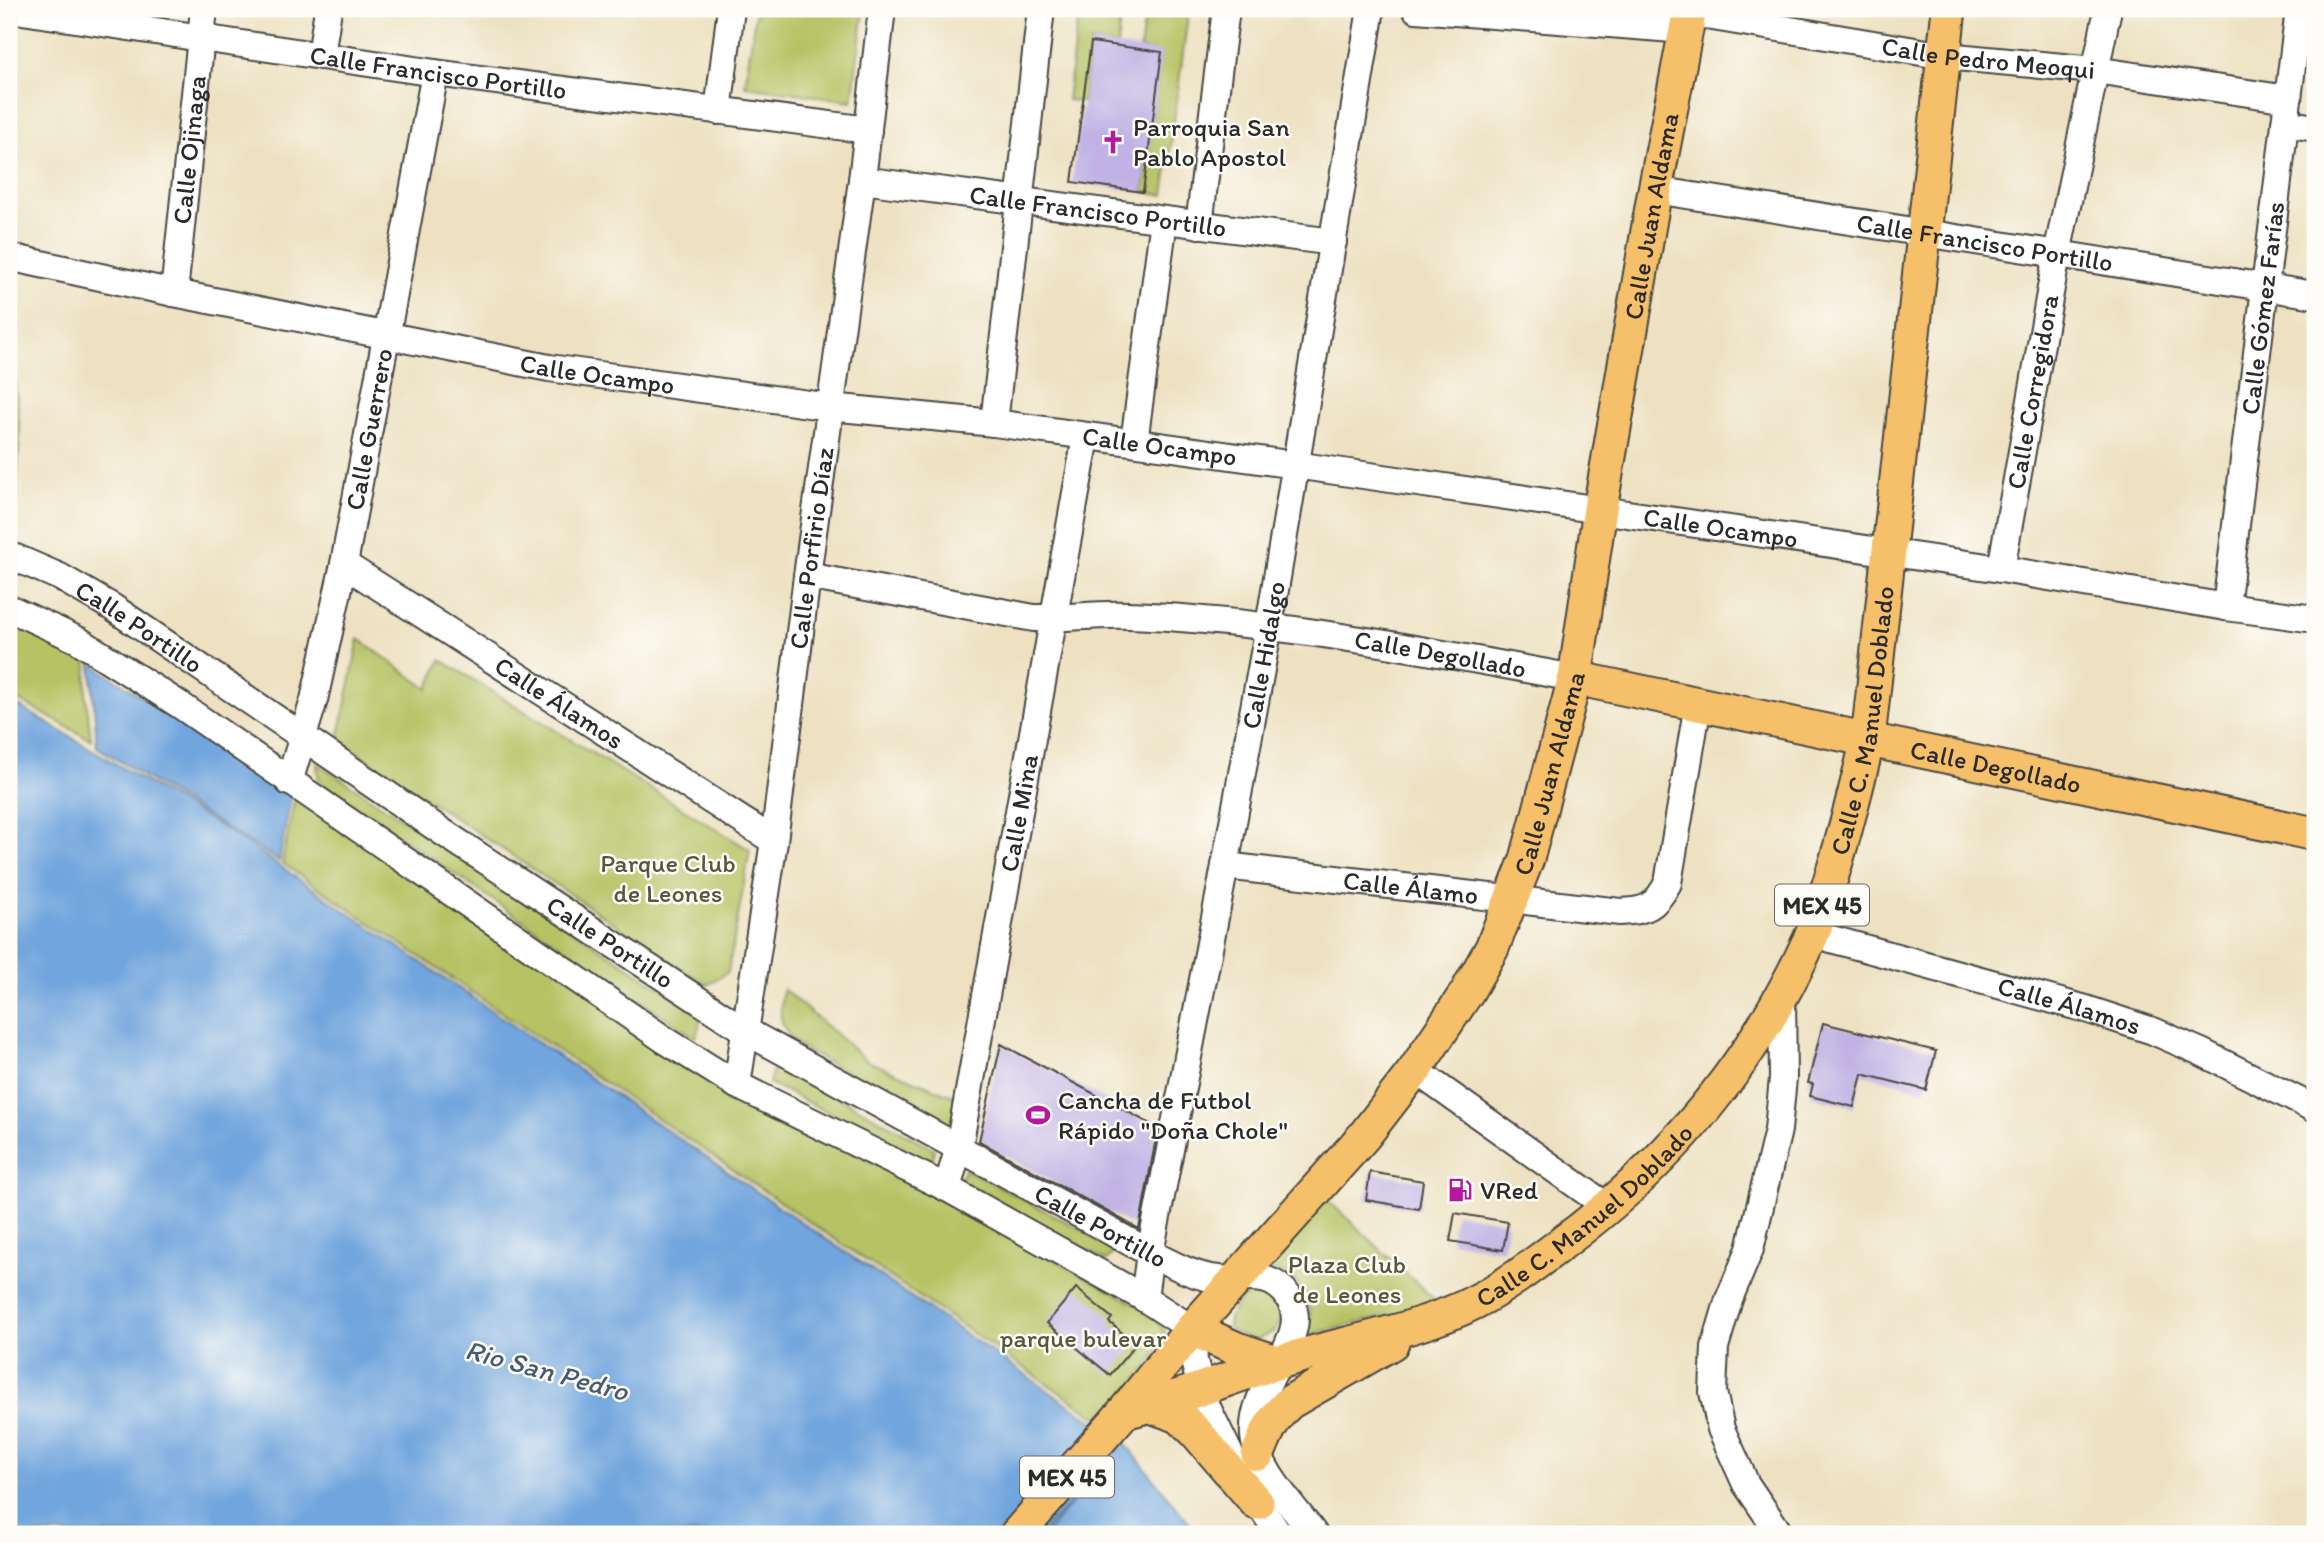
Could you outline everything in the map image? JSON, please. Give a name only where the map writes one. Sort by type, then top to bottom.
[{"type":"main road","name":"Calle C. Manuel Doblado","points":[[1131,1413],[1277,1363],[1436,1318],[1474,1302],[1522,1274],[1609,1208],[1651,1169],[1717,1093],[1758,1037],[1813,934],[1842,843],[1868,739],[1950,9]]},
{"type":"main road","name":"Calle Juan Aldama","points":[[1131,1413],[1192,1329],[1364,1136],[1415,1070],[1467,992],[1492,948],[1513,900],[1542,808],[1575,678],[1600,509],[1688,17]]},
{"type":"main road","name":"Calle Degollado","points":[[1575,678],[2315,834]]},
{"type":"main road","points":[[1258,1454],[1267,1430],[1277,1414],[1290,1402],[1436,1318]]},
{"type":"main road","points":[[1192,1329],[1277,1363]]},
{"type":"main road","points":[[1131,1413],[1179,1416],[1257,1503]]},
{"type":"main road","name":"MEX 45","points":[[1017,1534],[1131,1413]]},
{"type":"street","name":"Calle Francisco Portillo","points":[[9,9],[435,73],[868,130]]},
{"type":"street","name":"Calle Ojinaga","points":[[174,293],[204,9]]},
{"type":"street","points":[[321,56],[328,9]]},
{"type":"street","points":[[718,111],[731,9]]},
{"type":"street","name":"Calle Porfirio Díaz","points":[[737,1085],[774,841],[807,576],[862,180],[882,9]]},
{"type":"street","points":[[994,423],[1041,9]]},
{"type":"street","points":[[1199,225],[1226,9]]},
{"type":"street","name":"Calle Hidalgo","points":[[1144,1298],[1150,1253],[1269,626],[1371,9]]},
{"type":"street","name":"Calle Pedro Meoqui","points":[[1416,9],[1688,17],[1945,56],[2095,70],[2287,111],[2315,128]]},
{"type":"street","name":"Calle Corregidora","points":[[2001,569],[2057,254],[2108,9]]},
{"type":"street","name":"Calle Gómez Farías","points":[[2226,607],[2299,9]]},
{"type":"street","name":"Calle Guerrero","points":[[289,782],[314,700],[344,564],[435,73]]},
{"type":"street","name":"Calle Francisco Portillo","points":[[862,180],[1333,242]]},
{"type":"street","name":"Calle Francisco Portillo","points":[[1655,190],[2315,295]]},
{"type":"street","points":[[1134,442],[1164,220]]},
{"type":"street","name":"Calle Ocampo","points":[[9,257],[549,368],[830,407],[994,423],[1134,442],[2001,569],[2315,620]]},
{"type":"street","name":"Calle Mina","points":[[947,1188],[959,1147],[1086,437]]},
{"type":"street","name":"Calle Portillo","points":[[9,555],[60,577],[112,607],[444,833],[744,1030],[1150,1253],[1206,1278],[1259,1278],[1272,1282],[1290,1298],[1295,1319],[1294,1329],[1263,1394],[1255,1418],[1254,1436],[1258,1454]]},
{"type":"street","name":"Calle Álamos","points":[[344,564],[774,841]]},
{"type":"street","name":"Calle Degollado","points":[[807,576],[1016,616],[1054,619],[1121,614],[1269,626],[1346,636],[1575,678]]},
{"type":"street","name":"Calle Portillo","points":[[9,608],[78,640],[180,705],[665,1040],[737,1085],[947,1188],[1144,1298],[1192,1329]]},
{"type":"street","name":"Calle Álamo","points":[[1225,866],[1620,912],[1641,911],[1656,901],[1668,883],[1698,704]]},
{"type":"street","name":"Calle Álamos","points":[[1813,934],[2086,1009],[2153,1031],[2315,1109]]},
{"type":"street","points":[[1780,1534],[1746,1485],[1720,1429],[1713,1392],[1715,1347],[1729,1299],[1750,1249],[1778,1130],[1783,1078],[1782,995]]},
{"type":"street","points":[[1415,1070],[1609,1208]]},
{"type":"street","points":[[1192,1329],[1194,1361],[1206,1405],[1240,1475],[1279,1534]]},
{"type":"street","points":[[1258,1454],[1314,1534]]},
{"type":"green space","points":[[756,9],[864,9],[852,101],[745,86]]},
{"type":"green space","points":[[1079,9],[1121,9],[1117,46],[1091,42],[1083,102],[1067,100]]},
{"type":"green space","points":[[1146,10],[1188,15],[1164,195],[1143,192],[1161,53],[1140,49]]},
{"type":"green space","points":[[9,352],[13,356],[20,432],[16,502],[9,500]]},
{"type":"green space","points":[[9,612],[87,651],[86,697],[91,740],[9,695]]},
{"type":"green space","name":"Parque Club de Leones","points":[[359,639],[428,689],[441,660],[750,850],[728,972],[707,985],[338,740]]},
{"type":"green space","points":[[317,763],[702,1015],[696,1038],[319,782]]},
{"type":"green space","name":"parque bulevar","points":[[296,793],[751,1097],[1151,1312],[1168,1337],[1105,1423],[282,863]]},
{"type":"green space","points":[[783,989],[867,1061],[960,1099],[955,1130],[803,1049],[789,1035],[782,1022]]},
{"type":"green space","points":[[775,1063],[934,1149],[932,1164],[769,1083]]},
{"type":"green space","points":[[965,1169],[1117,1248],[1106,1261],[959,1181]]},
{"type":"green space","name":"Plaza Club de Leones","points":[[1323,1196],[1439,1304],[1308,1335],[1310,1308],[1301,1288],[1283,1273],[1257,1267]]},
{"type":"green space","points":[[1259,1291],[1274,1296],[1283,1315],[1275,1329],[1252,1342],[1228,1328],[1228,1322],[1237,1304]]},
{"type":"water","points":[[91,663],[291,797],[279,861],[97,747]]},
{"type":"water","name":"Rio San Pedro","points":[[9,700],[230,832],[1125,1443],[1198,1534],[1045,1534],[1097,1473],[1041,1534],[9,1534]]},
{"type":"building","name":"Parroquia San Pablo Apostol","points":[[1091,42],[1162,52],[1143,192],[1072,182]]},
{"type":"building","points":[[1823,1023],[1936,1051],[1926,1090],[1862,1074],[1854,1107],[1810,1096],[1813,1084],[1808,1083]]},
{"type":"building","points":[[1001,1044],[1158,1128],[1139,1229],[979,1141]]},
{"type":"building","points":[[1370,1172],[1423,1181],[1419,1209],[1366,1200]]},
{"type":"building","points":[[1455,1213],[1508,1222],[1503,1250],[1450,1241]]},
{"type":"building","points":[[1076,1288],[1112,1318],[1109,1322],[1136,1344],[1110,1375],[1047,1323]]},
{"type":"place","name":"Parroquia San Pablo Apostol","points":[[1113,142]]},
{"type":"place","name":"Cancha de Futbol Rápido \"Doña Chole\"","points":[[1038,1115]]},
{"type":"place","name":"VRed","points":[[1460,1190]]}]
